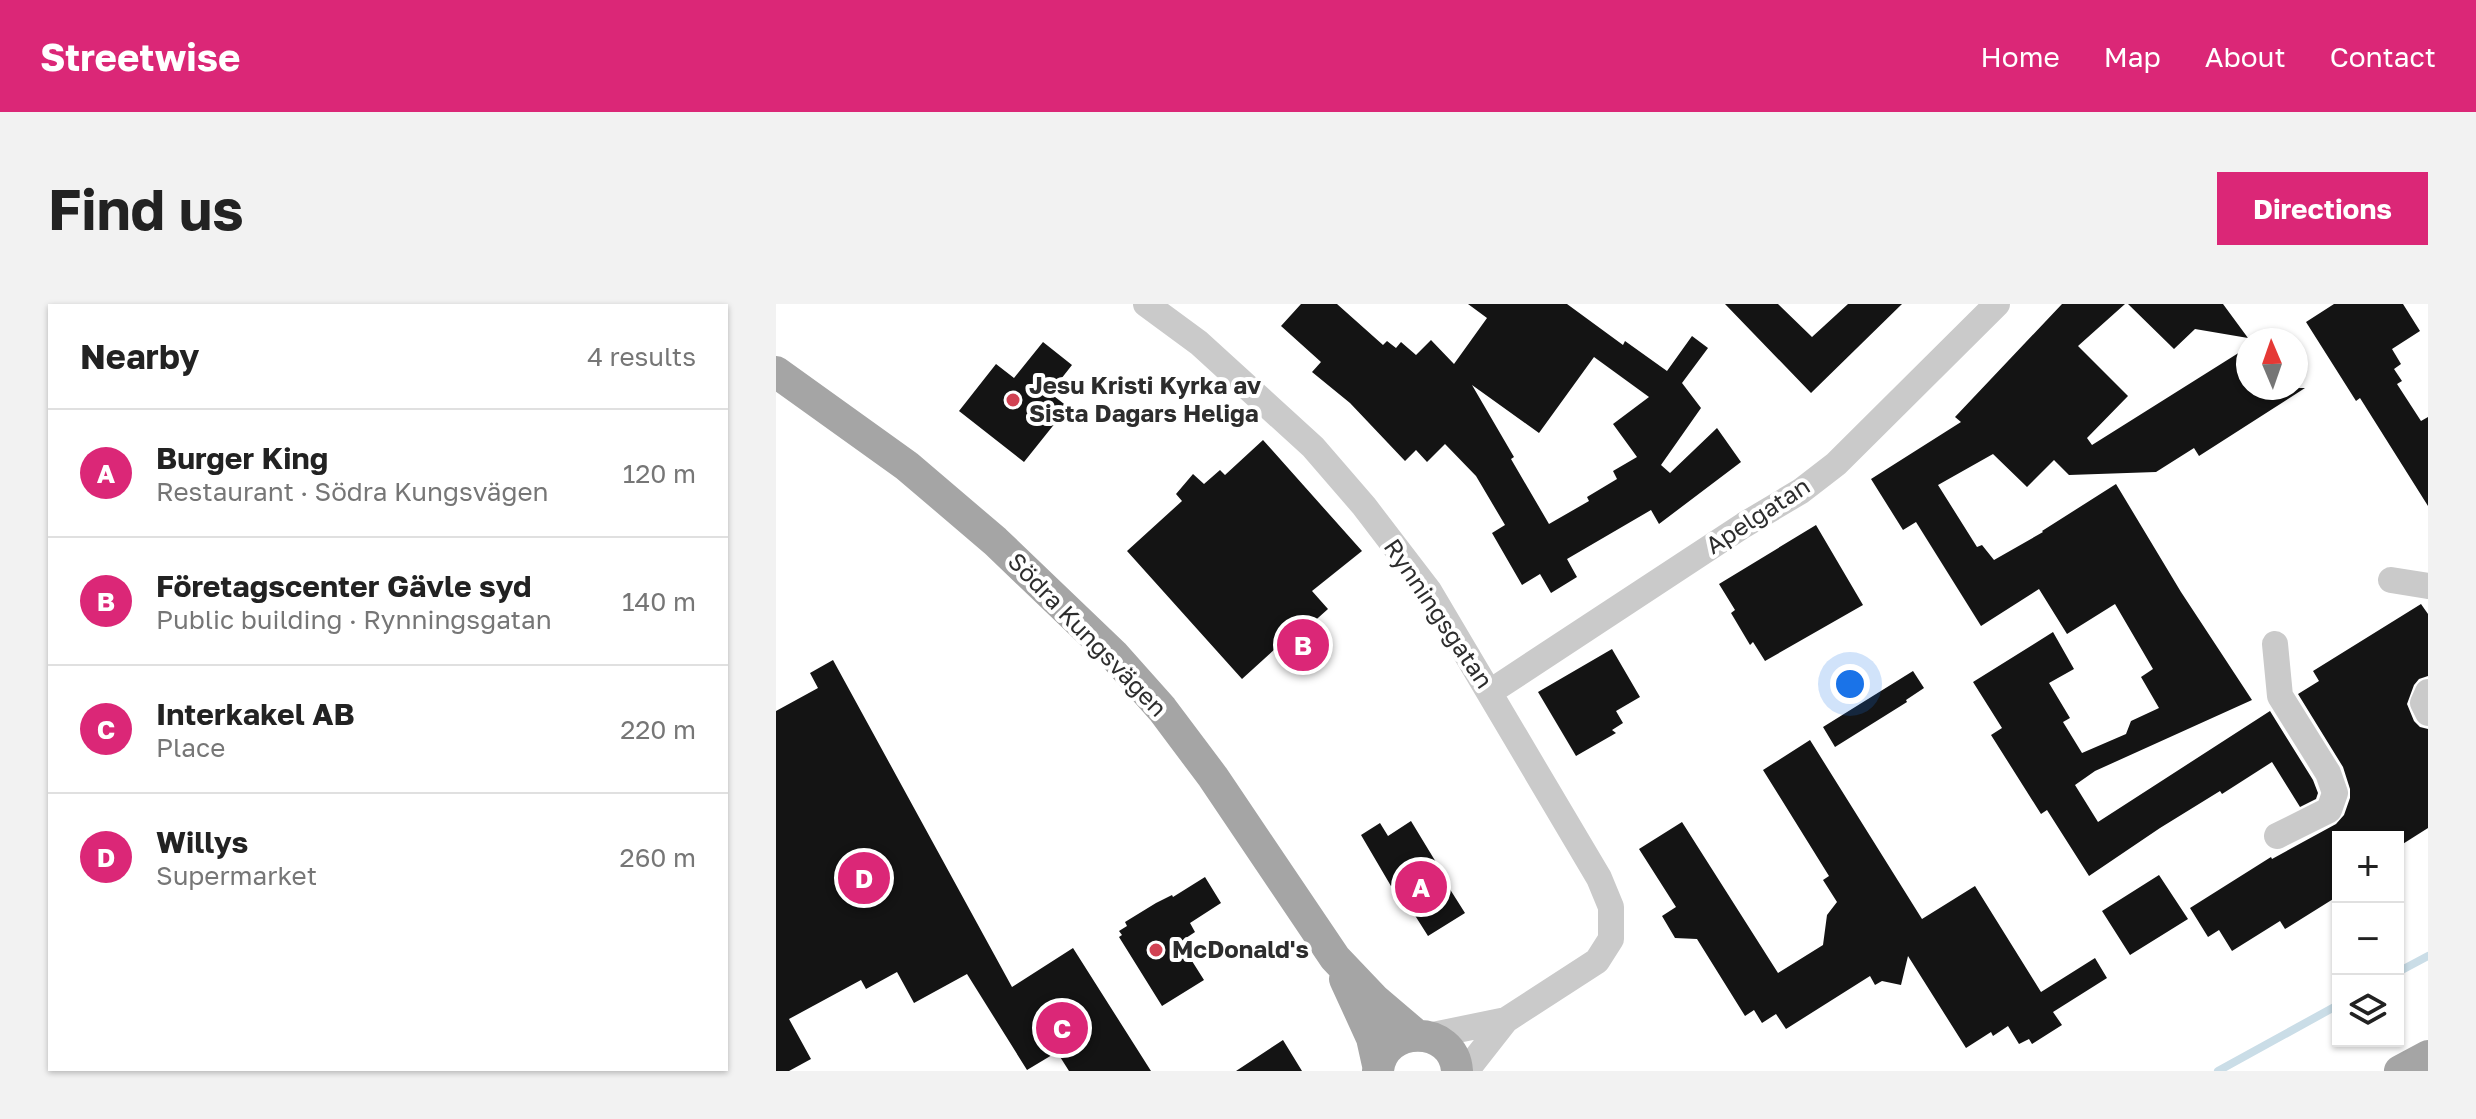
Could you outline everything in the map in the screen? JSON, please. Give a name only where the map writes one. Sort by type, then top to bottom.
[{"type":"main road","name":"Södra Kungsvägen","points":[[776,372],[907,466],[995,541],[1113,654],[1162,709],[1213,777],[1335,958],[1372,1038],[1378,1068]]},
{"type":"main road","name":"Södra Kungsvägen","points":[[1335,958],[1375,1000],[1422,1035],[1441,1042],[1451,1052],[1457,1071]]},
{"type":"main road","points":[[1378,1068],[1388,1047],[1401,1037],[1422,1035]]},
{"type":"main road","points":[[2400,1071],[2428,1056]]},
{"type":"street","name":"Apelgatan","points":[[1490,692],[1801,491],[1836,464],[1997,304]]},
{"type":"street","name":"Rynningsgatan","points":[[1152,306],[1199,343],[1313,447],[1338,474],[1429,591],[1599,878],[1611,907],[1611,939],[1597,961],[1506,1020]]},
{"type":"street","points":[[2391,580],[2428,586]]},
{"type":"street","points":[[2275,644],[2280,696],[2328,773],[2335,793],[2329,810],[2277,836]]},
{"type":"street","points":[[2428,692],[2423,703],[2428,713]]},
{"type":"street","points":[[1422,1035],[1506,1020]]},
{"type":"street","points":[[1466,1071],[1506,1020]]},
{"type":"building","points":[[1301,304],[1337,304],[1383,345],[1387,341],[1396,348],[1401,342],[1416,355],[1431,340],[1454,364],[1487,318],[1468,304],[1567,304],[1623,345],[1625,341],[1667,371],[1692,336],[1708,348],[1682,383],[1701,408],[1661,465],[1670,473],[1717,428],[1741,462],[1659,524],[1651,510],[1567,559],[1577,577],[1551,593],[1540,574],[1522,585],[1492,533],[1505,525],[1476,476],[1445,444],[1427,462],[1416,450],[1405,461],[1350,403],[1312,372],[1321,362],[1281,326]],"holes":[[[1594,357],[1649,397],[1613,424],[1637,457],[1613,471],[1617,479],[1587,497],[1589,501],[1549,524],[1472,385],[1539,433]]]},
{"type":"building","points":[[1725,304],[1778,304],[1812,337],[1848,304],[1902,304],[1811,393]]},
{"type":"building","points":[[2062,304],[2125,304],[2078,346],[2128,396],[2087,438],[2092,445],[2236,355],[2236,400],[2286,400],[2199,456],[2194,448],[2156,472],[2069,475],[2054,460],[2027,487],[1993,454],[1938,485],[1977,547],[1982,545],[1994,560],[2116,484],[2181,592],[2252,700],[2095,771],[2075,785],[2098,822],[2270,711],[2313,780],[2318,793],[2316,799],[2300,807],[2272,762],[2160,828],[2089,876],[2047,810],[2041,814],[1991,735],[2002,728],[1973,682],[2053,632],[2074,669],[2049,683],[2070,718],[2063,722],[2082,753],[2126,734],[2131,721],[2159,708],[2141,677],[2153,669],[2115,604],[2067,634],[2039,589],[1981,626],[1916,522],[1903,530],[1871,479],[1961,422],[1955,417]]},
{"type":"building","points":[[2128,304],[2223,304],[2241,328],[2236,328],[2236,336],[2195,329],[2174,349]]},
{"type":"building","points":[[2334,304],[2403,304],[2420,331],[2392,349],[2401,364],[2394,369],[2402,381],[2397,384],[2421,421],[2428,417],[2428,506],[2360,398],[2356,401],[2306,322]]},
{"type":"building","name":"Jesu Kristi Kyrka av Sista Dagars Heliga","points":[[1043,342],[1072,365],[1050,393],[1068,407],[1024,462],[959,411],[996,364],[1014,378]]},
{"type":"building","points":[[1263,440],[1362,551],[1312,591],[1328,609],[1300,634],[1297,629],[1242,679],[1127,551],[1182,501],[1176,494],[1193,474],[1204,484],[1220,470],[1225,475]]},
{"type":"building","points":[[1816,525],[1863,605],[1765,661],[1753,642],[1750,645],[1731,613],[1735,610],[1719,584]]},
{"type":"building","points":[[2421,604],[2428,614],[2428,676],[2414,685],[2407,704],[2414,721],[2428,729],[2428,828],[2404,843],[2404,831],[2332,831],[2332,900],[2285,929],[2280,921],[2232,951],[2219,930],[2208,937],[2190,908],[2271,857],[2336,824],[2344,815],[2350,798],[2343,767],[2298,694],[2319,681],[2313,671]]},
{"type":"building","points":[[1612,649],[1640,697],[1616,711],[1623,723],[1612,730],[1616,733],[1576,756],[1538,692]]},
{"type":"building","points":[[833,660],[1012,987],[1073,948],[1151,1071],[1069,1071],[1057,1052],[1027,1070],[967,974],[914,1003],[897,972],[866,989],[861,980],[789,1019],[811,1059],[789,1071],[776,1071],[776,711],[818,688],[810,673]]},
{"type":"building","points":[[1913,671],[1924,688],[1835,747],[1823,727]]},
{"type":"building","points":[[1810,740],[1922,919],[1975,886],[2041,992],[2095,958],[2107,978],[2053,1012],[2062,1025],[2032,1044],[2029,1039],[2019,1044],[2008,1026],[1993,1036],[1991,1032],[1966,1048],[1908,956],[1901,985],[1882,981],[1875,985],[1870,976],[1786,1029],[1776,1014],[1762,1023],[1754,1010],[1745,1016],[1697,939],[1675,938],[1662,916],[1676,907],[1639,849],[1682,822],[1778,973],[1823,945],[1827,915],[1837,902],[1823,880],[1829,876],[1763,770]]},
{"type":"building","points":[[1411,821],[1465,913],[1428,936],[1404,898],[1398,898],[1361,835],[1380,823],[1388,836]]},
{"type":"building","points":[[2159,875],[2188,919],[2130,955],[2102,911]]},
{"type":"building","name":"McDonald's","points":[[1205,877],[1221,903],[1190,923],[1195,932],[1180,942],[1204,980],[1162,1006],[1119,937],[1122,935],[1119,931],[1127,926],[1125,922]]},
{"type":"building","points":[[1283,1040],[1302,1071],[1236,1071]]},
{"type":"waterway","points":[[2404,969],[2428,956]]},
{"type":"waterway","points":[[2218,1071],[2332,1008]]},
{"type":"place","name":"Jesu Kristi Kyrka av Sista Dagars Heliga","points":[[1013,400]]},
{"type":"place","name":"Företagscenter Gävle syd","points":[[1303,645]]},
{"type":"place","name":"Willys","points":[[864,878]]},
{"type":"place","name":"Burger King","points":[[1421,887]]},
{"type":"place","name":"McDonald's","points":[[1156,950]]},
{"type":"place","name":"Interkakel AB","points":[[1062,1028]]}]
